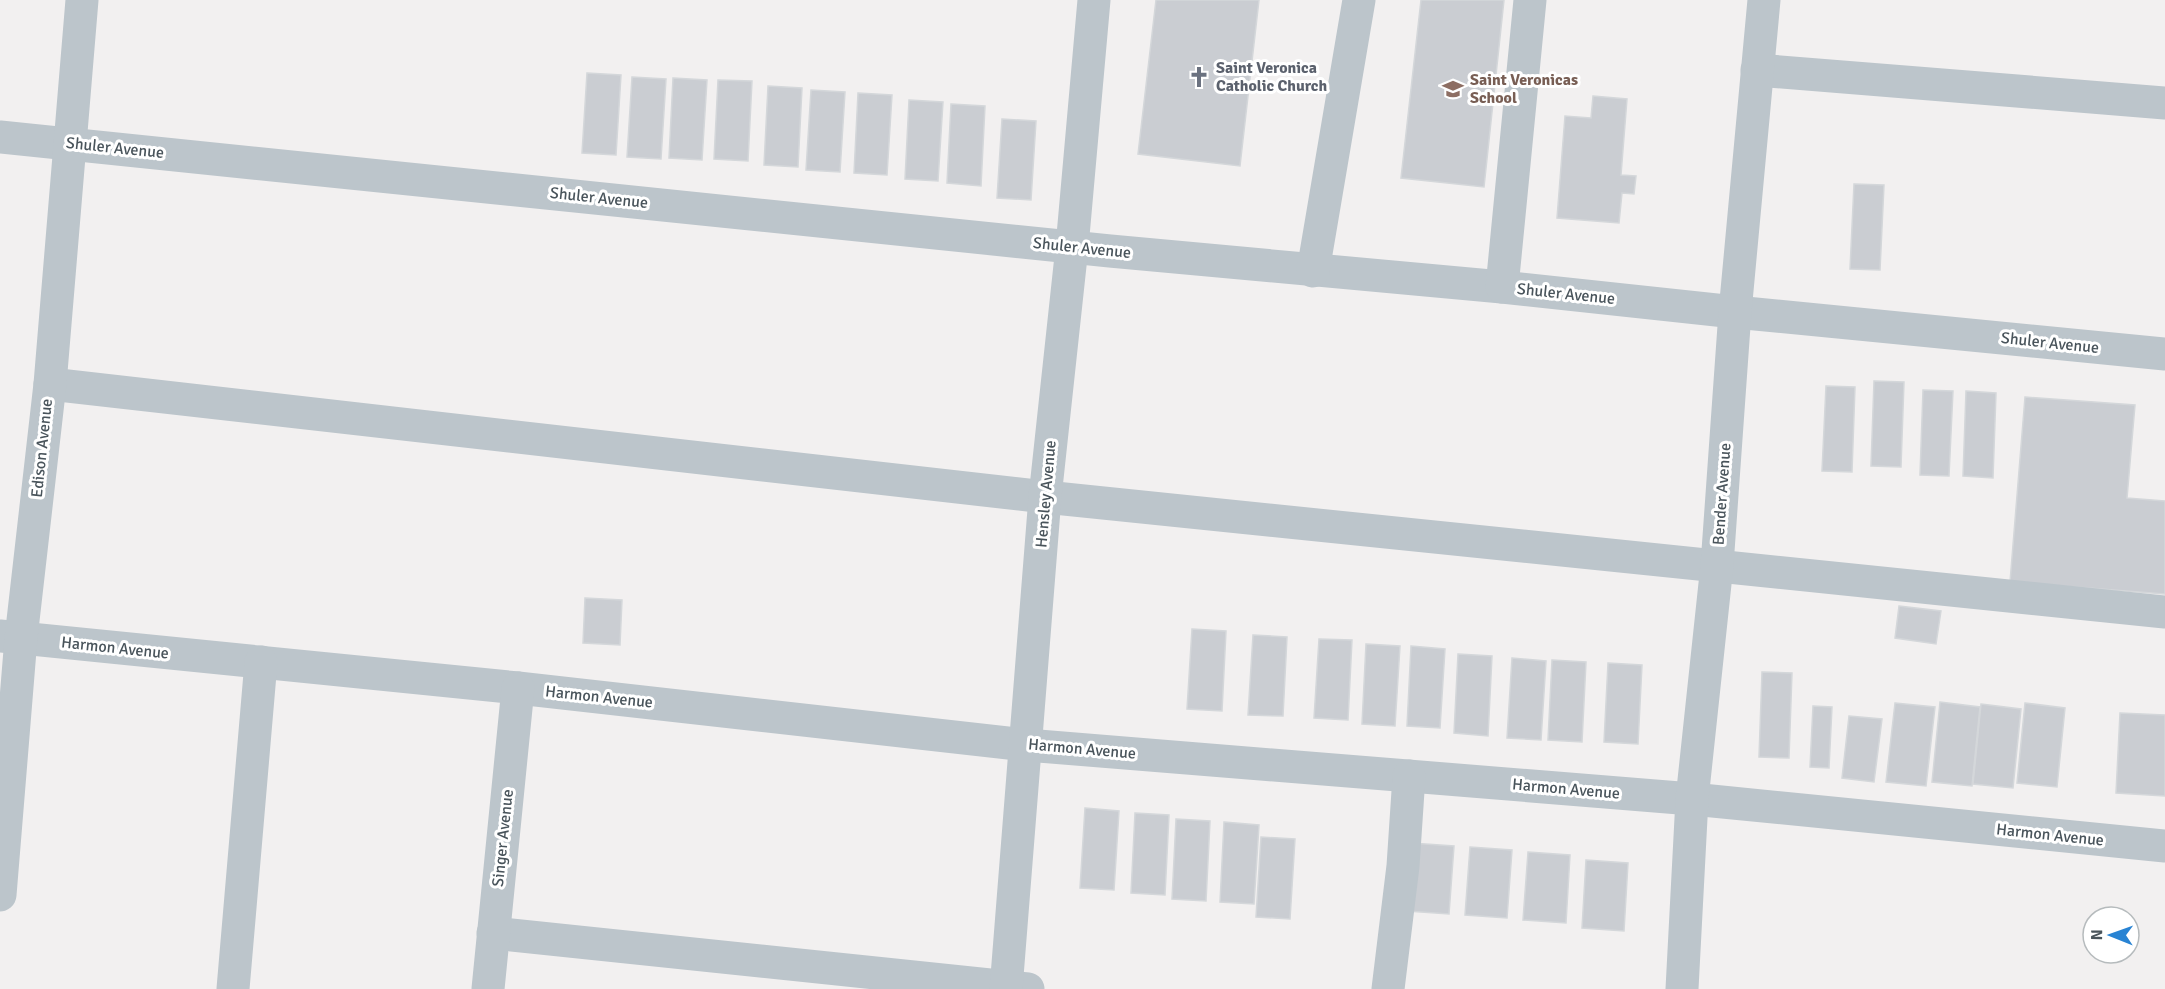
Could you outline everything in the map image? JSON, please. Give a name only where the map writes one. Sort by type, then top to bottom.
[{"type":"street","name":"Edison Avenue","points":[[0,895],[10,637],[50,384],[68,143],[82,0]]},
{"type":"street","name":"Hensley Avenue","points":[[1013,988],[1026,745],[1045,497],[1072,247],[1094,0]]},
{"type":"street","points":[[1313,271],[1359,0]]},
{"type":"street","points":[[1502,287],[1530,0]]},
{"type":"street","name":"Bender Avenue","points":[[1682,989],[1692,799],[1717,565],[1735,312],[1764,0]]},
{"type":"street","points":[[1757,70],[2165,103]]},
{"type":"street","name":"Shuler Avenue","points":[[0,137],[1072,247],[1502,287],[2165,354]]},
{"type":"street","points":[[50,384],[1045,497],[2165,612]]},
{"type":"street","name":"Harmon Avenue","points":[[10,637],[518,688],[1026,745],[1692,799],[2165,846]]},
{"type":"street","points":[[233,989],[261,662]]},
{"type":"street","name":"Singer Avenue","points":[[488,989],[518,688]]},
{"type":"street","points":[[1388,989],[1403,866],[1409,776]]},
{"type":"street","points":[[493,933],[1013,988]]},
{"type":"building","name":"Saint Veronica Catholic Church","points":[[1156,0],[1259,0],[1240,166],[1138,154]]},
{"type":"building","name":"Saint Veronicas School","points":[[1421,0],[1504,0],[1484,187],[1401,178]]},
{"type":"building","points":[[587,73],[621,75],[616,155],[582,153]]},
{"type":"building","points":[[632,77],[666,79],[661,159],[627,157]]},
{"type":"building","points":[[673,78],[707,80],[702,160],[669,158]]},
{"type":"building","points":[[718,80],[752,81],[748,161],[714,159]]},
{"type":"building","points":[[768,86],[802,88],[798,167],[764,165]]},
{"type":"building","points":[[811,90],[845,92],[840,172],[806,170]]},
{"type":"building","points":[[858,93],[892,95],[887,175],[854,173]]},
{"type":"building","points":[[1593,96],[1627,99],[1621,175],[1636,176],[1634,194],[1622,193],[1619,223],[1557,218],[1565,116],[1591,118]]},
{"type":"building","points":[[909,100],[943,102],[938,181],[905,179]]},
{"type":"building","points":[[951,104],[985,106],[981,186],[947,183]]},
{"type":"building","points":[[1002,119],[1036,121],[1031,200],[997,198]]},
{"type":"building","points":[[1854,184],[1884,185],[1880,270],[1850,269]]},
{"type":"building","points":[[1874,381],[1904,382],[1901,467],[1871,466]]},
{"type":"building","points":[[1826,386],[1855,387],[1852,472],[1822,471]]},
{"type":"building","points":[[1923,390],[1953,391],[1949,476],[1920,475]]},
{"type":"building","points":[[1966,391],[1996,393],[1993,478],[1963,476]]},
{"type":"building","points":[[2025,397],[2135,405],[2127,498],[2165,501],[2165,594],[2010,582]]},
{"type":"building","points":[[585,598],[622,600],[620,645],[583,643]]},
{"type":"building","points":[[1899,606],[1941,611],[1936,644],[1895,638]]},
{"type":"building","points":[[1192,629],[1226,631],[1222,711],[1187,709]]},
{"type":"building","points":[[1253,635],[1287,637],[1283,716],[1248,715]]},
{"type":"building","points":[[1319,639],[1352,640],[1348,720],[1314,718]]},
{"type":"building","points":[[1366,644],[1400,646],[1395,726],[1362,724]]},
{"type":"building","points":[[1411,646],[1445,649],[1440,728],[1407,726]]},
{"type":"building","points":[[1458,654],[1492,656],[1488,736],[1454,733]]},
{"type":"building","points":[[1512,658],[1546,661],[1541,740],[1507,738]]},
{"type":"building","points":[[1552,660],[1586,662],[1582,742],[1548,740]]},
{"type":"building","points":[[1608,663],[1642,665],[1638,744],[1604,742]]},
{"type":"building","points":[[1762,672],[1792,673],[1789,758],[1759,757]]},
{"type":"building","points":[[1940,702],[1980,707],[1972,786],[1932,782]]},
{"type":"building","points":[[1895,703],[1935,707],[1926,786],[1886,782]]},
{"type":"building","points":[[2025,703],[2065,708],[2057,787],[2017,783]]},
{"type":"building","points":[[1981,704],[2021,709],[2013,788],[1973,784]]},
{"type":"building","points":[[1813,706],[1832,707],[1829,768],[1810,767]]},
{"type":"building","points":[[2120,713],[2165,715],[2165,796],[2116,793]]},
{"type":"building","points":[[1849,716],[1882,719],[1874,782],[1842,778]]},
{"type":"building","points":[[1085,808],[1119,811],[1114,890],[1080,888]]},
{"type":"building","points":[[1135,813],[1169,815],[1165,895],[1131,893]]},
{"type":"building","points":[[1176,819],[1210,821],[1206,901],[1172,899]]},
{"type":"building","points":[[1224,822],[1259,825],[1254,904],[1220,902]]},
{"type":"building","points":[[1261,837],[1295,839],[1290,919],[1256,917]]},
{"type":"building","points":[[1411,843],[1454,846],[1449,914],[1407,911]]},
{"type":"building","points":[[1470,847],[1512,850],[1507,918],[1465,915]]},
{"type":"building","points":[[1528,852],[1570,855],[1566,923],[1523,920]]},
{"type":"building","points":[[1586,860],[1628,863],[1624,931],[1582,928]]},
{"type":"place","name":"Saint Veronica Catholic Church","points":[[1199,77]]},
{"type":"place","name":"Saint Veronicas School","points":[[1453,89]]}]
